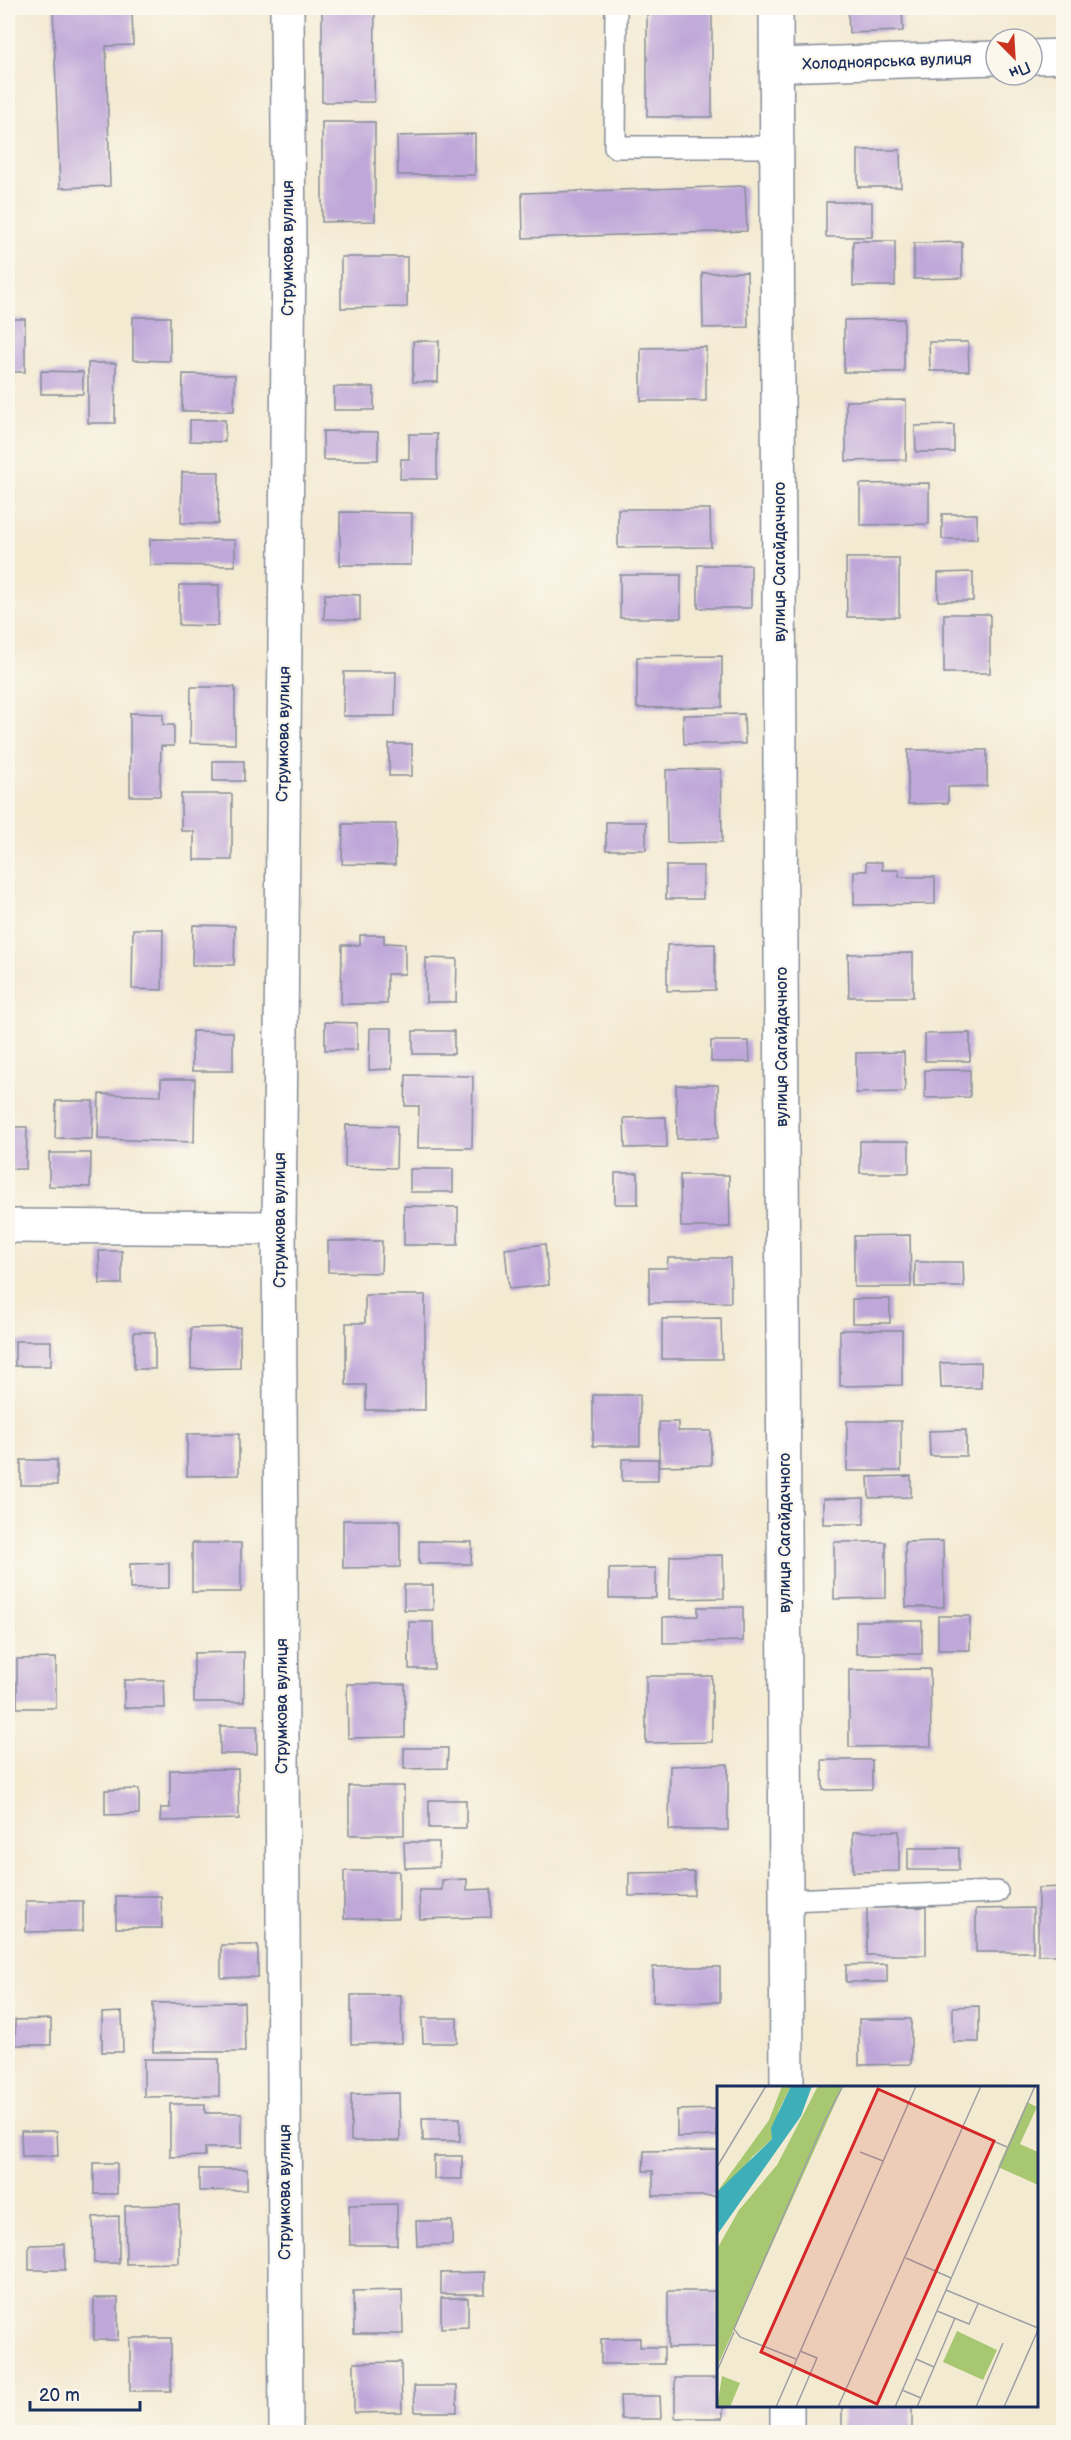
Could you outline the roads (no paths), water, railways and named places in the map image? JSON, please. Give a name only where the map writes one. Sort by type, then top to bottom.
[{"type":"street","name":"Струмкова вулиця","points":[[286,2433],[279,1228],[289,249],[287,8]]},
{"type":"street","name":"вулиця Сагайдачного","points":[[776,8],[787,2086]]},
{"type":"street","points":[[1044,57],[1064,56]]},
{"type":"street","name":"Холодноярська вулиця","points":[[777,65],[984,58]]},
{"type":"street","points":[[8,1226],[279,1228]]},
{"type":"street","points":[[787,2407],[787,2433]]},
{"type":"lane","points":[[616,8],[615,147],[778,147]]},
{"type":"lane","points":[[787,1900],[997,1892]]}]
